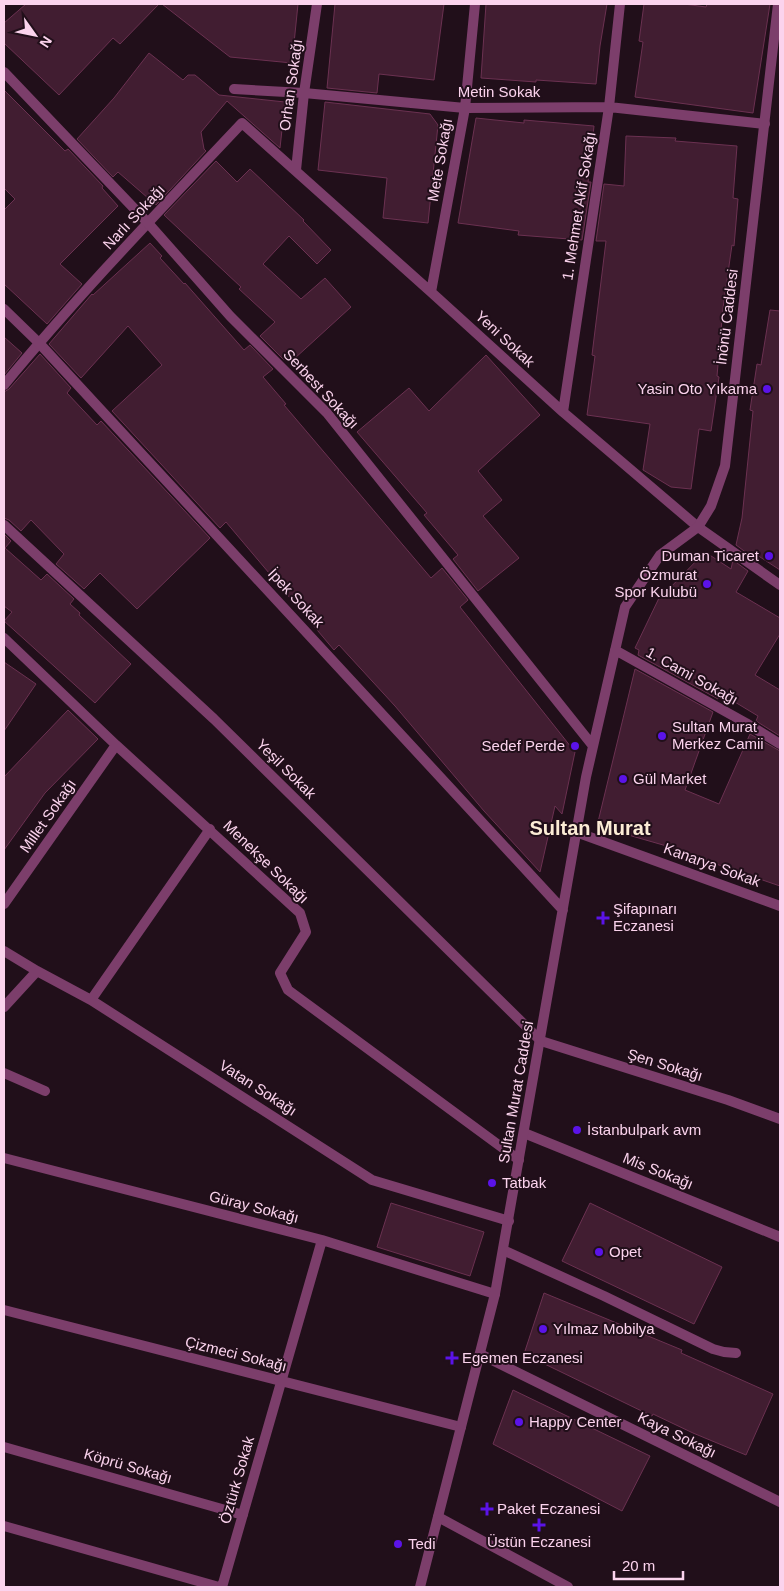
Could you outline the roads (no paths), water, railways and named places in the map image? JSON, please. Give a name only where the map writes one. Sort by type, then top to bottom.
[{"type":"street","name":"Orhan Sokağı","points":[[296,170],[304,93],[317,4]]},
{"type":"street","name":"Mete Sokağı","points":[[431,292],[465,108],[476,4]]},
{"type":"street","name":"1. Mehmet Akif Sokağı","points":[[563,412],[609,107],[620,4]]},
{"type":"street","name":"İnönü Caddesi","points":[[593,746],[625,607],[660,556],[698,527],[712,506],[725,466],[778,4]]},
{"type":"street","name":"Serbest Sokağı","points":[[4,72],[148,223],[230,316],[327,414],[593,746]]},
{"type":"street","points":[[769,78],[780,76]]},
{"type":"street","name":"Metin Sokak","points":[[234,89],[304,93],[465,108],[609,107],[765,124]]},
{"type":"street","name":"Narlı Sokağı","points":[[4,385],[39,343],[148,223],[242,124],[296,170]]},
{"type":"street","name":"Yeni Sokak","points":[[296,170],[563,412],[698,527],[780,585]]},
{"type":"street","name":"İpek Sokak","points":[[4,309],[39,343],[563,910]]},
{"type":"street","name":"Yeşil Sokak","points":[[4,525],[214,719],[541,1041]]},
{"type":"street","name":"Menekşe Sokağı","points":[[4,638],[116,745],[300,914],[306,932],[280,974],[288,990],[519,1160]]},
{"type":"street","name":"1. Cami Sokağı","points":[[615,650],[780,744]]},
{"type":"street","name":"Millet Sokağı","points":[[4,904],[116,745]]},
{"type":"street","name":"Sultan Murat Caddesi","points":[[420,1587],[495,1294],[541,1041],[576,832],[593,746]]},
{"type":"street","points":[[91,1000],[210,830]]},
{"type":"street","name":"Kanarya Sokak","points":[[576,832],[780,906]]},
{"type":"street","name":"Vatan Sokağı","points":[[4,951],[91,1000],[372,1180],[508,1221]]},
{"type":"street","points":[[4,1007],[37,971]]},
{"type":"street","name":"Şen Sokağı","points":[[541,1041],[728,1100],[780,1119]]},
{"type":"street","points":[[4,1073],[45,1091]]},
{"type":"street","name":"Mis Sokağı","points":[[524,1133],[780,1238]]},
{"type":"street","name":"Güray Sokağı","points":[[4,1158],[322,1240],[495,1294]]},
{"type":"street","name":"Öztürk Sokak","points":[[221,1587],[322,1240]]},
{"type":"street","points":[[503,1250],[714,1349],[736,1353]]},
{"type":"street","name":"Çizmeci Sokağı","points":[[4,1310],[461,1427]]},
{"type":"street","name":"Kaya Sokağı","points":[[480,1354],[780,1502]]},
{"type":"street","name":"Köprü Sokağı","points":[[4,1447],[243,1515]]},
{"type":"street","points":[[438,1517],[568,1587]]},
{"type":"street","points":[[4,1526],[221,1587]]},
{"type":"place","name":"Yasin Oto Yıkama","points":[[767,389]]},
{"type":"place","name":"Duman Ticaret","points":[[769,556]]},
{"type":"place","name":"Özmurat Spor Kulubü","points":[[707,584]]},
{"type":"place","name":"Sultan Murat Merkez Camii","points":[[662,736]]},
{"type":"place","name":"Sedef Perde","points":[[575,746]]},
{"type":"place","name":"Gül Market","points":[[623,779]]},
{"type":"place","name":"Şifapınarı Eczanesi","points":[[603,918]]},
{"type":"place","name":"İstanbulpark avm","points":[[577,1130]]},
{"type":"place","name":"Tatbak","points":[[492,1183]]},
{"type":"place","name":"Opet","points":[[599,1252]]},
{"type":"place","name":"Yılmaz Mobilya","points":[[543,1329]]},
{"type":"place","name":"Egemen Eczanesi","points":[[452,1358]]},
{"type":"place","name":"Happy Center","points":[[519,1422]]},
{"type":"place","name":"Paket Eczanesi","points":[[487,1509]]},
{"type":"place","name":"Üstün Eczanesi","points":[[539,1525]]},
{"type":"place","name":"Tedi","points":[[398,1544]]},
{"type":"district","name":"Sultan Murat","points":[[590,828]]}]
